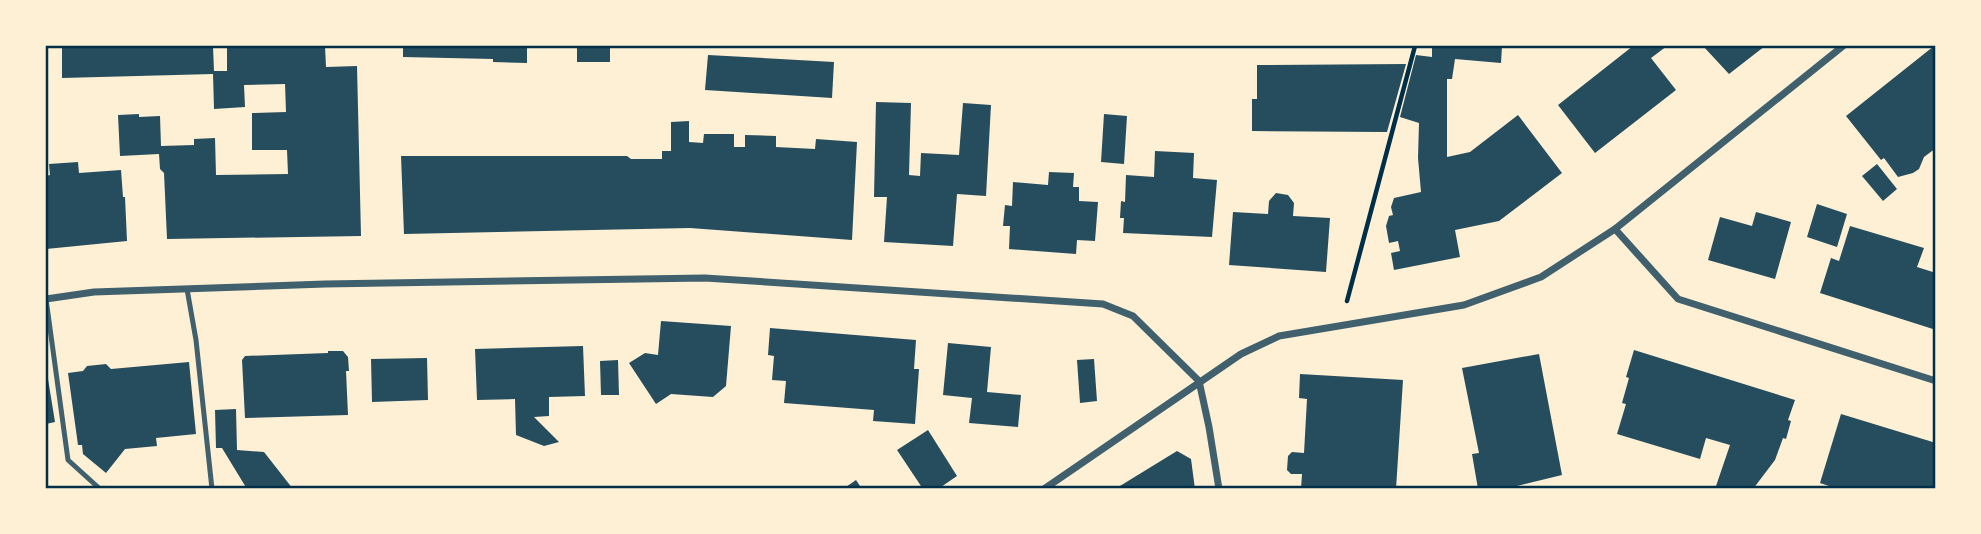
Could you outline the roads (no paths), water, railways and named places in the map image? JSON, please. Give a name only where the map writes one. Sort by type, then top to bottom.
[{"type":"street","points":[[1044,488],[1199,381],[1241,354],[1279,336],[1464,305],[1541,277],[1615,229],[1843,46]]},
{"type":"street","points":[[1615,229],[1678,299],[1936,381]]},
{"type":"street","points":[[46,299],[94,292],[324,284],[705,278],[1103,304],[1133,316],[1199,381],[1219,488]]},
{"type":"lane","points":[[187,289],[196,340],[212,488]]},
{"type":"lane","points":[[46,299],[68,460],[100,488]]}]
